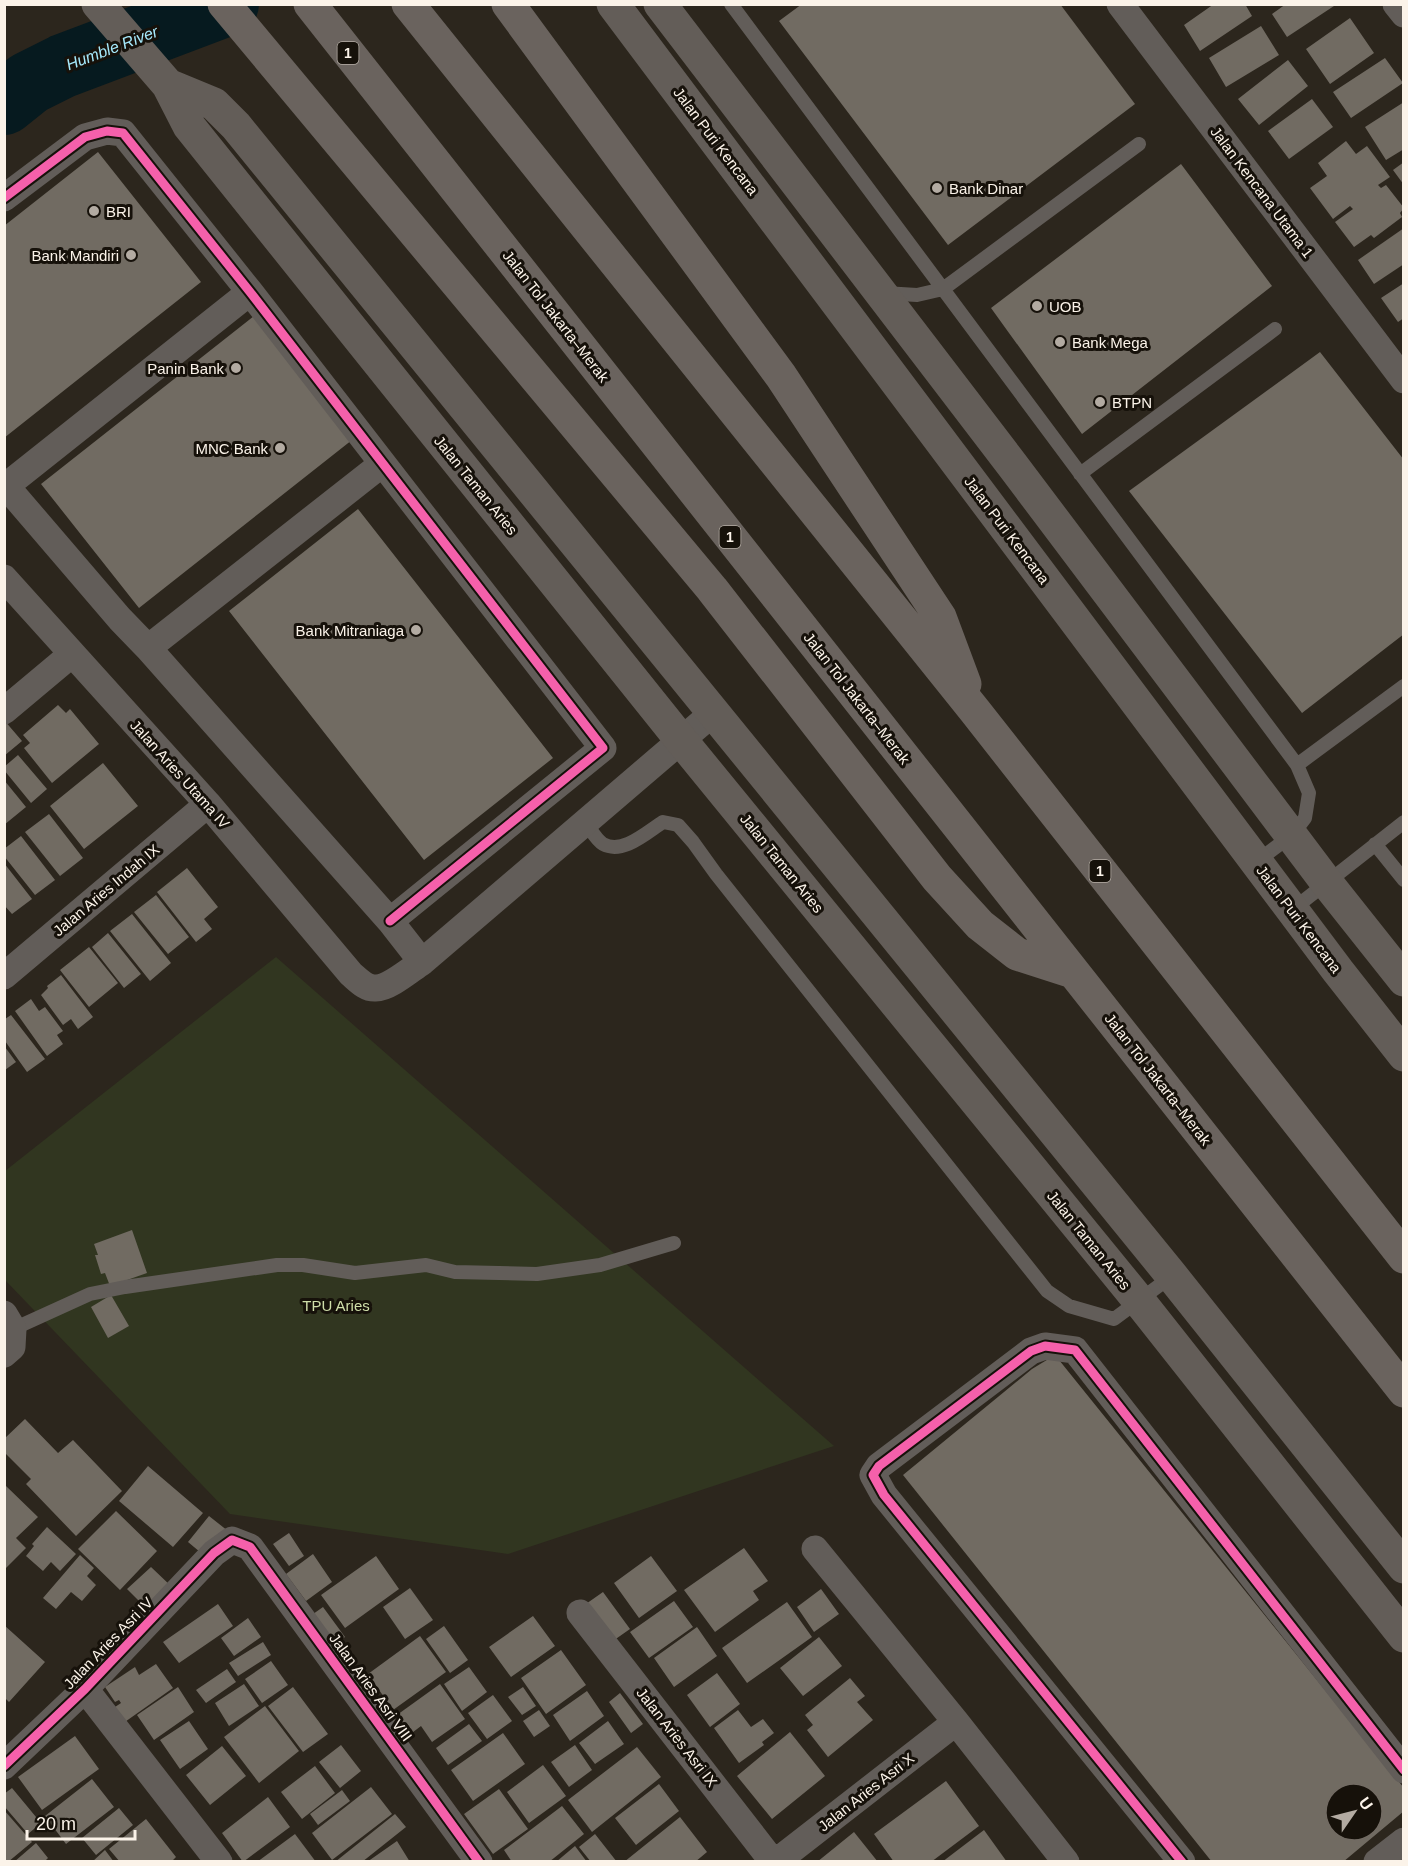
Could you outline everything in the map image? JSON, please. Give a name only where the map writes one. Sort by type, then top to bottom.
[{"type":"highway","points":[[224,4],[712,589],[937,878],[980,925],[1017,954],[1073,972]]},
{"type":"highway","name":"Jalan Tol Jakarta–Merak","points":[[310,4],[1404,1391]]},
{"type":"highway","name":"1","points":[[408,4],[975,711],[1404,1257]]},
{"type":"highway","points":[[515,14],[781,376],[891,541],[940,616],[975,711]]},
{"type":"main road","name":"Jalan Taman Aries","points":[[98,4],[161,77],[189,126],[681,740],[1140,1302],[1404,1636]]},
{"type":"main road","name":"Jalan Puri Kencana","points":[[613,4],[1292,910],[1404,1054]]},
{"type":"main road","points":[[660,4],[1327,883],[1404,980]]},
{"type":"main road","name":"Jalan Taman Aries","points":[[161,77],[214,104],[236,126],[1172,1276],[1404,1567]]},
{"type":"street","name":"Jalan Kencana Utama 1","points":[[1120,4],[1404,380]]},
{"type":"street","points":[[1396,4],[1404,14]]},
{"type":"street","points":[[4,198],[85,137],[107,130],[123,133],[250,292],[603,748],[632,781]]},
{"type":"street","points":[[250,292],[5,486],[120,619],[390,921],[422,962],[714,713]]},
{"type":"street","points":[[148,648],[382,464]]},
{"type":"street","name":"Jalan Aries Utama IV","points":[[4,578],[208,804],[351,974],[364,985],[376,988],[390,983],[422,962]]},
{"type":"street","points":[[4,711],[72,654]]},
{"type":"street","points":[[390,921],[603,748]]},
{"type":"street","name":"Jalan Aries Indah IX","points":[[4,976],[208,804]]},
{"type":"street","points":[[1182,1862],[884,1495],[873,1475],[879,1466],[1031,1351],[1045,1346],[1074,1350],[1404,1770]]},
{"type":"street","name":"Jalan Aries Asri IV","points":[[4,1766],[84,1689],[214,1553],[232,1540]]},
{"type":"street","name":"Jalan Aries Asri VIII","points":[[232,1540],[250,1546],[479,1862]]},
{"type":"street","points":[[815,1549],[1066,1862]]},
{"type":"street","name":"Jalan Aries Asri IX","points":[[580,1613],[774,1862]]},
{"type":"street","points":[[84,1689],[219,1862]]},
{"type":"street","name":"Jalan Aries Asri X","points":[[774,1862],[956,1722]]},
{"type":"street","points":[[1377,1862],[1404,1841]]},
{"type":"lane","points":[[737,7],[943,289],[1297,765],[1309,793],[1305,818],[1292,835],[1256,862]]},
{"type":"lane","points":[[880,293],[917,295],[943,289],[1139,144]]},
{"type":"lane","points":[[1080,474],[1275,329]]},
{"type":"lane","points":[[1297,765],[1404,686]]},
{"type":"lane","points":[[585,822],[601,844],[614,847],[626,845],[663,822],[678,825],[1047,1291],[1069,1305],[1114,1319],[1140,1302],[1172,1276]]},
{"type":"lane","points":[[1292,910],[1404,822]]},
{"type":"lane","points":[[1375,844],[1404,880]]},
{"type":"lane","points":[[7,1333],[90,1294],[277,1265],[303,1265],[355,1273],[426,1265],[455,1272],[537,1274],[600,1265],[674,1243]]},
{"type":"green space","name":"TPU Aries","points":[[276,957],[834,1446],[508,1554],[230,1514],[5,1280],[5,1171]]},
{"type":"building","points":[[802,4],[1060,4],[1135,104],[948,245],[779,21]]},
{"type":"building","points":[[1214,4],[1245,4],[1252,16],[1200,51],[1184,25]]},
{"type":"building","points":[[1286,4],[1337,4],[1287,37],[1272,14]]},
{"type":"building","points":[[1350,18],[1374,53],[1330,84],[1306,49]]},
{"type":"building","points":[[1261,26],[1279,55],[1226,87],[1209,58]]},
{"type":"building","points":[[1385,58],[1403,83],[1351,118],[1333,92]]},
{"type":"building","points":[[1288,60],[1308,86],[1259,125],[1238,99]]},
{"type":"building","points":[[1312,99],[1333,127],[1289,159],[1268,131]]},
{"type":"building","points":[[1404,102],[1404,149],[1386,160],[1365,127]]},
{"type":"building","points":[[1346,141],[1356,154],[1367,146],[1390,177],[1378,185],[1381,188],[1386,185],[1404,208],[1400,213],[1402,217],[1374,238],[1371,235],[1354,247],[1335,222],[1353,209],[1350,206],[1333,219],[1310,188],[1327,176],[1318,163]]},
{"type":"building","points":[[98,152],[201,282],[4,438],[4,226]]},
{"type":"building","points":[[1404,162],[1404,185],[1393,170]]},
{"type":"building","points":[[1181,164],[1272,286],[1082,434],[991,308]]},
{"type":"building","points":[[1404,228],[1404,264],[1374,284],[1358,260]]},
{"type":"building","points":[[1404,283],[1404,318],[1398,322],[1381,298]]},
{"type":"building","points":[[254,316],[352,440],[139,608],[41,484]]},
{"type":"building","points":[[1320,352],[1404,460],[1404,634],[1302,713],[1129,491]]},
{"type":"building","points":[[358,509],[553,758],[424,860],[229,611]]},
{"type":"building","points":[[58,705],[66,713],[70,709],[99,744],[52,783],[24,748],[30,743],[23,735]]},
{"type":"building","points":[[4,720],[22,741],[4,756]]},
{"type":"building","points":[[18,755],[47,789],[31,803],[4,770],[4,767]]},
{"type":"building","points":[[103,763],[138,806],[84,849],[50,806]]},
{"type":"building","points":[[4,780],[26,807],[4,825]]},
{"type":"building","points":[[49,814],[83,858],[60,876],[25,832]]},
{"type":"building","points":[[21,836],[55,880],[35,895],[4,856],[4,849]]},
{"type":"building","points":[[4,863],[32,899],[12,914],[4,905]]},
{"type":"building","points":[[187,868],[218,907],[204,919],[212,929],[196,942],[157,892]]},
{"type":"building","points":[[156,895],[189,937],[168,954],[134,912]]},
{"type":"building","points":[[132,914],[171,963],[150,981],[110,931]]},
{"type":"building","points":[[108,933],[141,974],[124,988],[92,947]]},
{"type":"building","points":[[89,947],[118,983],[89,1007],[60,970]]},
{"type":"building","points":[[61,975],[93,1017],[78,1029],[71,1019],[63,1025],[41,995],[48,988],[47,986]]},
{"type":"building","points":[[31,999],[39,1011],[45,1007],[63,1031],[57,1035],[63,1044],[47,1056],[15,1011]]},
{"type":"building","points":[[11,1015],[45,1059],[27,1072],[5,1041],[5,1019]]},
{"type":"building","points":[[5,1047],[16,1062],[5,1070]]},
{"type":"building","points":[[132,1230],[147,1273],[110,1286],[105,1273],[101,1274],[94,1244]]},
{"type":"building","points":[[111,1295],[129,1326],[108,1338],[91,1307]]},
{"type":"building","points":[[1055,1355],[1404,1788],[1404,1811],[1384,1828],[1384,1782],[1324,1782],[1324,1842],[1367,1842],[1343,1862],[1212,1862],[903,1475],[1032,1369]]},
{"type":"building","points":[[25,1419],[58,1453],[73,1440],[122,1491],[76,1536],[26,1484],[31,1479],[4,1452],[4,1439]]},
{"type":"building","points":[[148,1466],[203,1513],[173,1547],[119,1501]]},
{"type":"building","points":[[6,1486],[38,1517],[16,1538],[26,1548],[4,1570],[4,1488]]},
{"type":"building","points":[[116,1511],[157,1551],[120,1590],[78,1549]]},
{"type":"building","points":[[209,1516],[228,1531],[206,1557],[188,1542]]},
{"type":"building","points":[[47,1527],[76,1554],[60,1571],[51,1562],[43,1571],[26,1556],[34,1546],[32,1544]]},
{"type":"building","points":[[289,1533],[304,1556],[289,1566],[273,1544]]},
{"type":"building","points":[[744,1548],[768,1581],[753,1591],[759,1600],[715,1632],[684,1590]]},
{"type":"building","points":[[313,1554],[332,1582],[306,1601],[286,1574]]},
{"type":"building","points":[[80,1555],[94,1568],[87,1576],[96,1585],[82,1601],[71,1592],[56,1609],[43,1598]]},
{"type":"building","points":[[376,1556],[399,1589],[345,1628],[321,1595]]},
{"type":"building","points":[[651,1556],[677,1591],[639,1618],[614,1583]]},
{"type":"building","points":[[151,1567],[172,1587],[148,1610],[127,1589]]},
{"type":"building","points":[[410,1588],[433,1620],[405,1639],[383,1607]]},
{"type":"building","points":[[821,1589],[839,1614],[814,1632],[797,1607]]},
{"type":"building","points":[[603,1592],[630,1629],[610,1643],[583,1606]]},
{"type":"building","points":[[674,1601],[693,1627],[649,1658],[630,1632]]},
{"type":"building","points":[[787,1602],[812,1637],[747,1683],[722,1648]]},
{"type":"building","points":[[218,1604],[233,1626],[179,1663],[163,1642]]},
{"type":"building","points":[[323,1607],[345,1637],[327,1649],[306,1619]]},
{"type":"building","points":[[533,1616],[555,1646],[511,1677],[489,1647]]},
{"type":"building","points":[[248,1618],[261,1637],[234,1656],[221,1638]]},
{"type":"building","points":[[4,1625],[45,1662],[9,1702],[4,1697]]},
{"type":"building","points":[[444,1626],[468,1660],[450,1673],[426,1639]]},
{"type":"building","points":[[697,1627],[717,1656],[674,1687],[654,1658]]},
{"type":"building","points":[[420,1636],[446,1672],[393,1710],[368,1674]]},
{"type":"building","points":[[819,1637],[842,1666],[803,1696],[780,1668]]},
{"type":"building","points":[[263,1642],[271,1655],[238,1676],[229,1663]]},
{"type":"building","points":[[561,1650],[586,1685],[546,1714],[521,1678]]},
{"type":"building","points":[[271,1661],[288,1685],[262,1703],[245,1679]]},
{"type":"building","points":[[156,1664],[173,1688],[122,1724],[112,1709],[121,1703],[119,1700],[115,1702],[105,1687],[135,1667],[139,1675]]},
{"type":"building","points":[[469,1667],[487,1692],[462,1711],[444,1684]]},
{"type":"building","points":[[227,1669],[236,1682],[206,1703],[196,1690]]},
{"type":"building","points":[[717,1673],[740,1704],[710,1727],[687,1695]]},
{"type":"building","points":[[850,1678],[865,1696],[857,1702],[873,1720],[828,1757],[807,1730],[813,1725],[805,1715]]},
{"type":"building","points":[[244,1684],[259,1706],[229,1726],[215,1703]]},
{"type":"building","points":[[440,1684],[465,1719],[432,1742],[421,1726],[404,1739],[390,1720]]},
{"type":"building","points":[[178,1687],[194,1712],[154,1740],[137,1715]]},
{"type":"building","points":[[293,1687],[328,1734],[303,1752],[268,1706]]},
{"type":"building","points":[[523,1687],[536,1706],[522,1715],[508,1697]]},
{"type":"building","points":[[587,1691],[604,1716],[570,1741],[553,1715]]},
{"type":"building","points":[[620,1693],[643,1724],[631,1733],[609,1702]]},
{"type":"building","points":[[493,1695],[512,1721],[487,1739],[468,1713]]},
{"type":"building","points":[[265,1706],[299,1751],[259,1783],[224,1737]]},
{"type":"building","points":[[539,1710],[550,1726],[534,1737],[523,1721]]},
{"type":"building","points":[[738,1710],[751,1727],[763,1719],[774,1733],[762,1742],[764,1745],[739,1763],[714,1728]]},
{"type":"building","points":[[189,1721],[208,1749],[180,1769],[160,1740]]},
{"type":"building","points":[[608,1721],[624,1744],[595,1764],[579,1743]]},
{"type":"building","points":[[469,1724],[482,1741],[448,1765],[436,1748]]},
{"type":"building","points":[[790,1732],[825,1776],[772,1819],[737,1776]]},
{"type":"building","points":[[503,1733],[525,1764],[473,1801],[451,1770]]},
{"type":"building","points":[[75,1736],[99,1769],[42,1810],[18,1777]]},
{"type":"building","points":[[341,1745],[361,1771],[340,1788],[319,1762]]},
{"type":"building","points":[[575,1745],[592,1770],[569,1787],[551,1762]]},
{"type":"building","points":[[222,1746],[246,1776],[210,1805],[186,1775]]},
{"type":"building","points":[[637,1747],[661,1777],[592,1832],[568,1800]]},
{"type":"building","points":[[543,1765],[566,1796],[529,1823],[507,1792]]},
{"type":"building","points":[[315,1766],[335,1793],[302,1819],[281,1792]]},
{"type":"building","points":[[92,1779],[114,1807],[66,1844],[45,1816]]},
{"type":"building","points":[[946,1781],[979,1826],[931,1862],[894,1862],[874,1834]]},
{"type":"building","points":[[659,1784],[679,1811],[636,1845],[615,1818]]},
{"type":"building","points":[[371,1787],[392,1814],[332,1860],[312,1833]]},
{"type":"building","points":[[12,1788],[41,1823],[28,1834],[4,1806],[4,1794]]},
{"type":"building","points":[[499,1789],[528,1829],[493,1854],[464,1814]]},
{"type":"building","points":[[342,1790],[350,1801],[318,1825],[310,1814]]},
{"type":"building","points":[[268,1797],[290,1827],[243,1862],[222,1833]]},
{"type":"building","points":[[562,1806],[584,1834],[549,1862],[512,1862],[504,1850]]},
{"type":"building","points":[[119,1808],[133,1825],[96,1855],[82,1838]]},
{"type":"building","points":[[4,1810],[32,1842],[8,1862],[4,1862]]},
{"type":"building","points":[[395,1814],[406,1827],[362,1862],[335,1862]]},
{"type":"building","points":[[680,1817],[707,1852],[695,1862],[624,1862]]},
{"type":"building","points":[[146,1819],[176,1857],[171,1862],[120,1862],[109,1849]]},
{"type":"building","points":[[984,1830],[1007,1862],[942,1862]]},
{"type":"building","points":[[854,1832],[878,1862],[817,1862]]},
{"type":"building","points":[[295,1834],[316,1862],[257,1862]]},
{"type":"building","points":[[595,1834],[617,1862],[591,1862],[579,1847]]},
{"type":"building","points":[[397,1841],[410,1862],[367,1862]]},
{"type":"building","points":[[36,1843],[48,1858],[44,1862],[14,1862]]},
{"type":"building","points":[[575,1846],[587,1862],[556,1862]]},
{"type":"building","points":[[105,1850],[114,1862],[92,1862]]},
{"type":"waterway","name":"Humble River","points":[[4,103],[29,83],[63,66],[227,4]]},
{"type":"cycle path","points":[[4,198],[85,137],[107,131],[123,133],[250,292],[603,748],[390,921]]},
{"type":"cycle path","points":[[1182,1862],[884,1495],[873,1475],[879,1466],[1031,1351],[1045,1346],[1075,1350],[1404,1770]]},
{"type":"cycle path","points":[[4,1766],[85,1689],[214,1553],[232,1540],[250,1547],[479,1862]]},
{"type":"place","name":"Bank Dinar","points":[[937,188]]},
{"type":"place","name":"BRI","points":[[94,211]]},
{"type":"place","name":"Bank Mandiri","points":[[131,255]]},
{"type":"place","name":"UOB","points":[[1037,306]]},
{"type":"place","name":"Bank Mega","points":[[1060,342]]},
{"type":"place","name":"Panin Bank","points":[[236,368]]},
{"type":"place","name":"BTPN","points":[[1100,402]]},
{"type":"place","name":"MNC Bank","points":[[280,448]]},
{"type":"place","name":"Bank Mitraniaga","points":[[416,630]]}]
